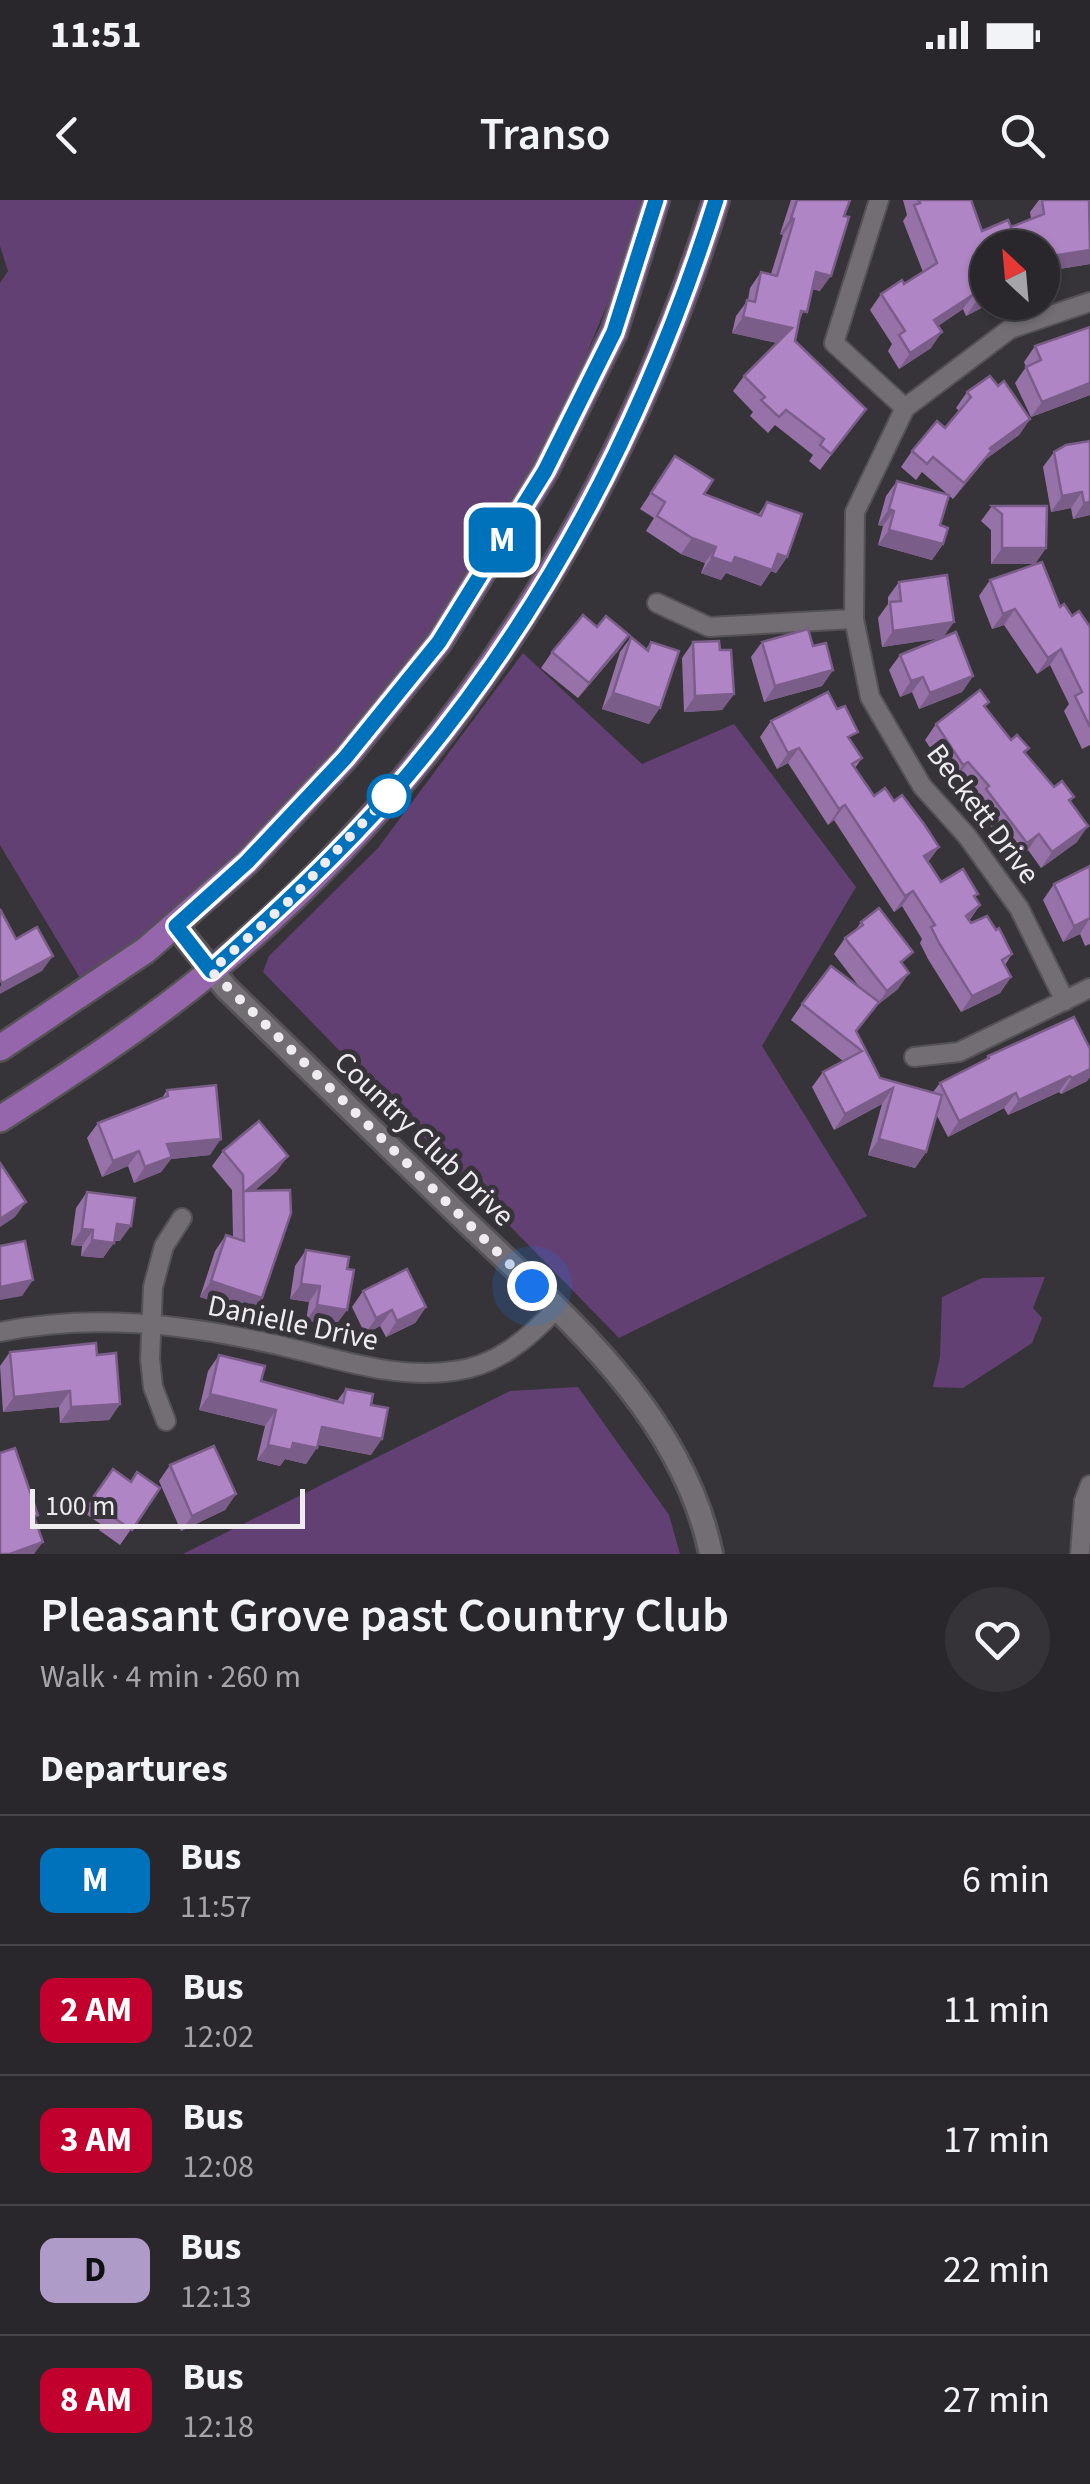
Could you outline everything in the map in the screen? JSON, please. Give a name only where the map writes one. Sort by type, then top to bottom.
[{"type":"main road","points":[[0,1048],[176,926],[247,862],[345,758],[439,642],[545,471],[614,332],[656,200]]},
{"type":"main road","points":[[0,1119],[86,1064],[211,971],[290,900],[394,790],[445,729],[560,560],[620,446],[674,325],[716,200]]},
{"type":"street","points":[[879,200],[834,344],[905,408]]},
{"type":"street","name":"Beckett Drive","points":[[1065,1000],[1020,908],[967,836],[922,786],[870,696],[854,619],[855,512],[905,408],[1010,329],[1090,302]]},
{"type":"street","points":[[657,603],[709,628],[854,619]]},
{"type":"street","name":"Country Club Drive","points":[[176,926],[211,971],[606,1360],[656,1423],[686,1477],[711,1554]]},
{"type":"street","points":[[914,1057],[959,1052],[1090,988]]},
{"type":"street","points":[[166,1421],[152,1387],[153,1287],[164,1246],[182,1218]]},
{"type":"street","name":"Danielle Drive","points":[[0,1332],[42,1323],[151,1324],[270,1343],[387,1371],[428,1374],[458,1371],[495,1360],[538,1328],[556,1309]]},
{"type":"street","points":[[1080,1554],[1084,1501],[1090,1485]]},
{"type":"shaded area","points":[[0,200],[645,200],[601,320],[550,432],[492,537],[427,637],[354,731],[272,819],[182,903],[83,983],[0,845],[0,283],[8,271],[0,246]]},
{"type":"shaded area","points":[[523,653],[642,764],[734,724],[856,887],[762,1046],[867,1216],[619,1338],[263,972],[269,956],[378,848]]},
{"type":"shaded area","points":[[1045,1277],[1033,1308],[1042,1318],[1032,1343],[963,1388],[933,1387],[940,1357],[942,1297],[982,1278]]},
{"type":"shaded area","points":[[578,1387],[669,1515],[680,1554],[183,1554],[510,1391]]},
{"type":"building","points":[[797,200],[850,200],[844,216],[849,217],[831,276],[816,272],[807,312],[801,311],[795,341],[866,409],[831,454],[820,445],[824,439],[786,410],[779,417],[744,376],[792,328],[743,317],[747,300],[755,302],[761,272],[777,276]]},
{"type":"building","points":[[918,200],[971,200],[982,230],[970,230],[970,297],[934,320],[942,332],[910,353],[899,335],[905,331],[881,294],[937,263],[914,205],[920,203]]},
{"type":"building","points":[[1042,200],[1089,200],[1090,250],[1060,255],[1060,230],[984,230],[1008,220],[1011,227],[1044,214]]},
{"type":"building","points":[[1090,327],[1090,383],[1042,402],[1026,367],[1041,360],[1035,346]]},
{"type":"building","points":[[990,376],[998,386],[1004,381],[1030,419],[989,449],[994,448],[964,483],[933,457],[927,464],[912,451],[937,421],[945,428],[971,397],[967,392]]},
{"type":"building","points":[[1090,441],[1090,502],[1084,503],[1082,492],[1062,496],[1054,452],[1066,445]]},
{"type":"building","points":[[675,456],[713,480],[704,494],[761,516],[767,502],[802,514],[787,557],[778,554],[772,570],[735,557],[732,564],[712,557],[716,547],[692,538],[657,516],[665,502],[651,493]]},
{"type":"building","points":[[897,481],[949,495],[940,525],[948,528],[943,544],[889,530],[894,511],[889,509]]},
{"type":"building","points":[[992,506],[1047,506],[1046,548],[1002,548],[1002,514]]},
{"type":"building","points":[[1042,562],[1060,607],[1064,604],[1072,616],[1079,611],[1090,627],[1090,727],[1075,696],[1082,692],[1061,649],[1048,658],[1015,609],[1003,614],[990,580]]},
{"type":"building","points":[[947,575],[954,622],[893,631],[890,602],[901,601],[899,582]]},
{"type":"building","points":[[583,615],[597,627],[606,616],[629,635],[589,683],[552,652]]},
{"type":"building","points":[[808,629],[813,646],[826,643],[833,670],[775,686],[762,642]]},
{"type":"building","points":[[956,632],[973,676],[930,693],[923,677],[911,681],[900,655]]},
{"type":"building","points":[[631,637],[648,651],[651,642],[679,651],[660,708],[613,693]]},
{"type":"building","points":[[719,641],[720,650],[731,650],[734,694],[695,696],[693,642]]},
{"type":"building","points":[[980,690],[989,702],[984,706],[1011,740],[1017,735],[1029,748],[1024,752],[1054,787],[1062,781],[1074,797],[1069,800],[1088,826],[1052,852],[1039,834],[1027,843],[986,789],[989,786],[968,762],[963,765],[936,724]]},
{"type":"building","points":[[828,692],[837,709],[845,706],[858,732],[848,737],[862,758],[852,764],[874,796],[885,788],[894,801],[902,795],[924,824],[939,847],[924,856],[941,882],[963,869],[980,905],[966,916],[971,923],[987,916],[996,930],[999,928],[1012,954],[1002,960],[1011,977],[972,996],[913,891],[905,896],[845,805],[839,809],[799,748],[788,753],[771,721]]},
{"type":"building","points":[[1090,866],[1090,918],[1074,926],[1054,884]]},
{"type":"building","points":[[879,908],[913,952],[901,962],[909,973],[887,991],[845,938]]},
{"type":"building","points":[[0,909],[16,939],[37,927],[53,956],[2,983],[0,979]]},
{"type":"building","points":[[831,966],[879,1002],[856,1031],[880,1078],[942,1095],[926,1152],[879,1139],[893,1088],[845,1114],[823,1072],[862,1051],[802,1004]]},
{"type":"building","points":[[1074,1017],[1090,1049],[1090,1069],[1019,1100],[1016,1093],[959,1121],[940,1083],[988,1056]]},
{"type":"building","points":[[216,1085],[221,1139],[167,1144],[172,1157],[145,1167],[139,1151],[113,1161],[98,1123],[168,1096],[167,1090]]},
{"type":"building","points":[[259,1121],[288,1156],[246,1191],[290,1190],[291,1213],[262,1298],[211,1281],[226,1235],[244,1241],[243,1175],[223,1151]]},
{"type":"building","points":[[0,1163],[26,1202],[0,1219]]},
{"type":"building","points":[[87,1192],[135,1198],[131,1226],[117,1224],[114,1243],[92,1240],[93,1230],[82,1229]]},
{"type":"building","points":[[25,1241],[33,1280],[0,1287],[0,1246]]},
{"type":"building","points":[[306,1250],[349,1257],[347,1269],[354,1270],[347,1310],[317,1305],[320,1286],[301,1284]]},
{"type":"building","points":[[407,1269],[426,1307],[397,1321],[392,1310],[376,1318],[363,1291]]},
{"type":"building","points":[[96,1343],[97,1355],[116,1353],[120,1404],[71,1407],[70,1391],[14,1397],[10,1352]]},
{"type":"building","points":[[219,1355],[265,1366],[261,1381],[343,1403],[346,1389],[373,1394],[371,1405],[388,1408],[382,1439],[322,1427],[317,1448],[293,1443],[291,1450],[268,1445],[276,1410],[210,1394]]},
{"type":"building","points":[[214,1446],[236,1494],[192,1516],[170,1465]]},
{"type":"building","points":[[15,1448],[43,1542],[0,1554],[0,1453]]},
{"type":"building","points":[[113,1469],[131,1482],[137,1472],[160,1488],[132,1530],[110,1515],[113,1510],[94,1496]]},
{"type":"bus line","name":"M","points":[[656,200],[614,332],[545,471],[439,642],[345,758],[247,862],[176,926],[211,971],[290,900],[394,790],[445,729],[524,616],[560,560],[620,446],[674,325],[716,200]]},
{"type":"route","points":[[389,796],[394,790],[290,900],[211,971],[532,1286]]}]
